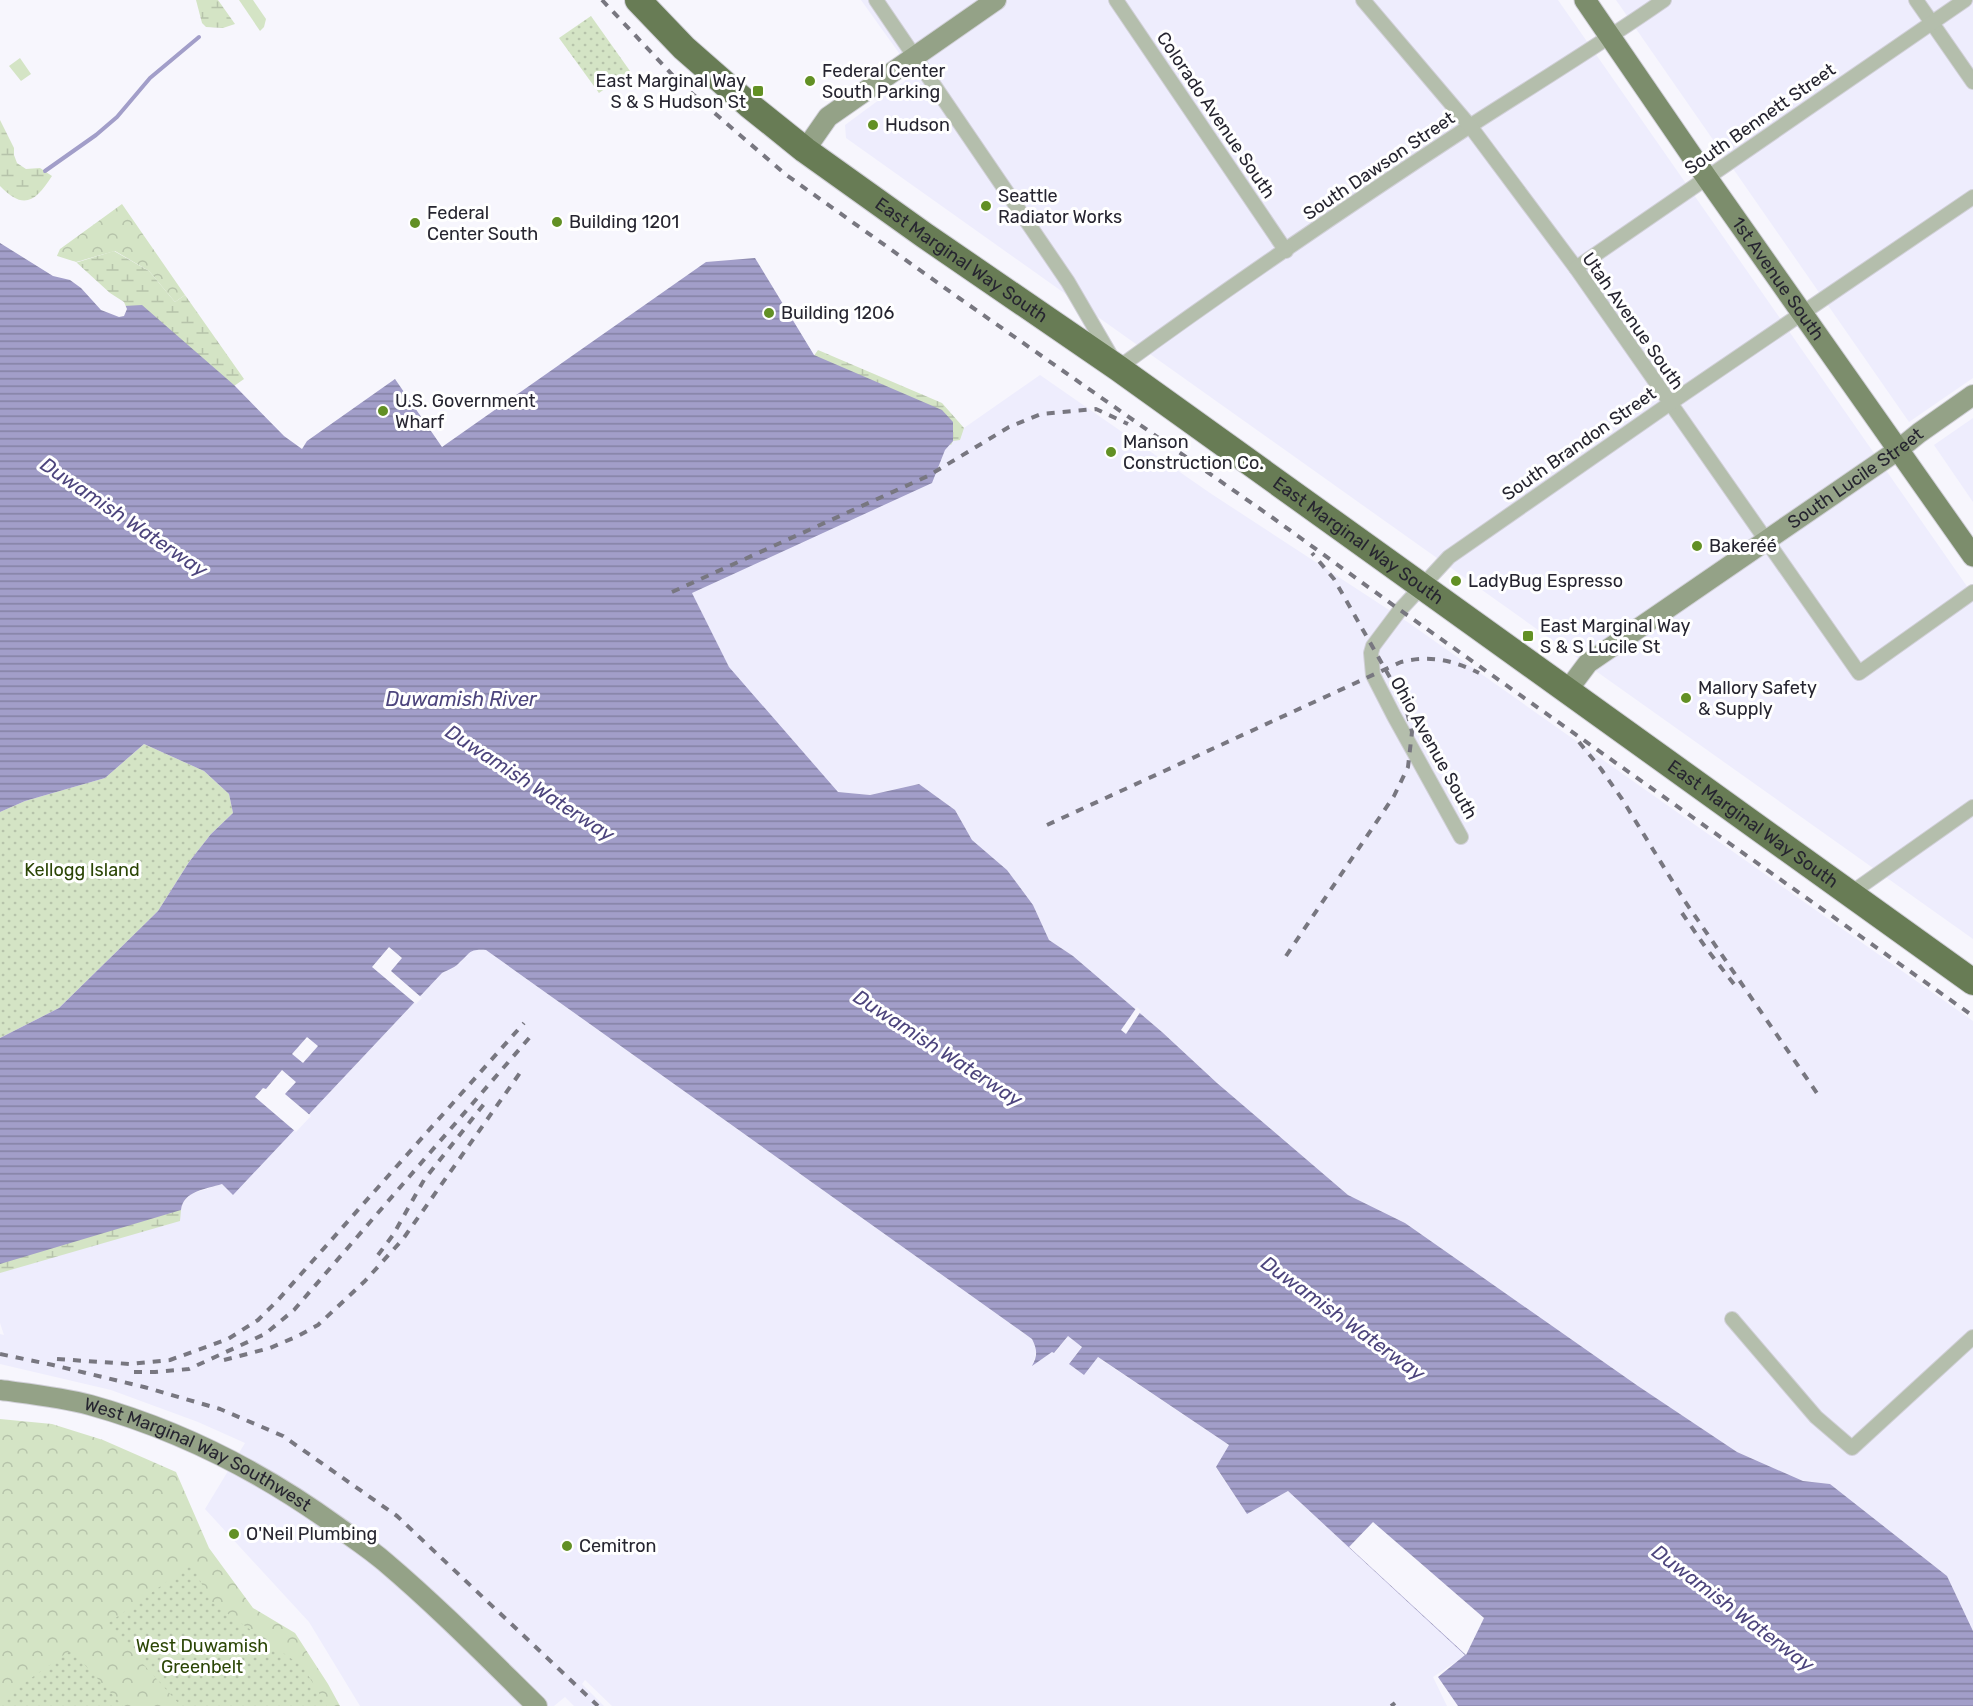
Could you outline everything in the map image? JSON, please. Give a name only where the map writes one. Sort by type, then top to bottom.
[{"type":"highway","name":"East Marginal Way South","points":[[638,0],[691,54],[748,105],[805,150],[1118,368],[1973,982]]},
{"type":"main road","name":"1st Avenue South","points":[[1585,0],[1707,178],[1973,556]]},
{"type":"street","points":[[876,0],[1068,282],[1118,368]]},
{"type":"street","points":[[805,150],[828,117],[996,0]]},
{"type":"street","name":"Colorado Avenue South","points":[[1116,0],[1286,251]]},
{"type":"street","name":"Utah Avenue South","points":[[1364,0],[1470,126],[1576,268],[1859,673],[1973,592]]},
{"type":"street","name":"South Dawson Street","points":[[1118,368],[1227,290],[1470,126],[1664,0]]},
{"type":"street","points":[[1916,0],[1973,82]]},
{"type":"street","name":"South Bennett Street","points":[[1576,268],[1965,0]]},
{"type":"street","name":"South Brandon Street","points":[[1420,586],[1449,557],[1973,197]]},
{"type":"street","name":"South Lucile Street","points":[[1567,692],[1588,663],[1898,450],[1918,433],[1973,395]]},
{"type":"street","name":"Ohio Avenue South","points":[[1420,586],[1373,646],[1371,668],[1394,716],[1461,837]]},
{"type":"street","points":[[1851,893],[1973,807]]},
{"type":"street","points":[[1732,1319],[1816,1417],[1852,1448],[1973,1337]]},
{"type":"street","name":"West Marginal Way Southwest","points":[[0,1390],[88,1405],[188,1439],[239,1463],[310,1507],[384,1560],[449,1619],[537,1706]]},
{"type":"shaded area","points":[[861,0],[1558,0],[1973,595],[1973,939],[846,138],[845,125],[914,74]]},
{"type":"shaded area","points":[[1616,0],[1973,0],[1973,378],[1909,422]]},
{"type":"shaded area","points":[[1040,375],[1210,493],[1409,623],[1973,1021],[1973,1631],[1947,1576],[1830,1484],[1803,1481],[1737,1452],[1638,1386],[1405,1223],[1348,1195],[1073,956],[1049,940],[1033,905],[1007,870],[972,840],[955,810],[919,784],[869,795],[838,792],[821,815],[656,591],[953,422],[964,428]]},
{"type":"shaded area","points":[[1973,418],[1973,502],[1934,445]]},
{"type":"shaded area","points":[[477,949],[486,950],[1032,1339],[1037,1349],[1033,1364],[1052,1352],[1055,1353],[1068,1336],[1082,1346],[1069,1364],[1084,1375],[1097,1357],[1229,1445],[1216,1468],[1247,1514],[1288,1491],[1466,1655],[1433,1677],[1447,1706],[612,1706],[585,1680],[582,1684],[604,1706],[574,1706],[565,1697],[554,1706],[360,1706],[309,1622],[205,1509],[245,1443],[198,1422],[111,1390],[0,1364],[0,1334],[4,1335],[0,1323],[0,1264],[182,1204],[191,1194],[222,1184],[232,1194],[442,973],[461,962],[467,953]]},
{"type":"green space","points":[[196,0],[218,0],[235,24],[223,28],[206,27],[202,23]]},
{"type":"green space","points":[[239,0],[253,0],[266,19],[260,31]]},
{"type":"green space","points":[[591,16],[630,71],[599,93],[559,38]]},
{"type":"green space","points":[[20,58],[31,74],[21,81],[9,66]]},
{"type":"green space","points":[[0,120],[14,148],[17,163],[26,169],[40,168],[52,176],[40,192],[29,200],[16,198],[0,186]]},
{"type":"green space","points":[[122,204],[185,295],[175,302],[149,271],[115,251],[76,262],[56,258],[60,249]]},
{"type":"green space","points":[[114,251],[149,271],[175,302],[185,295],[244,379],[234,386],[242,396],[251,419],[75,263]]},
{"type":"green space","points":[[818,350],[942,403],[964,428],[960,440],[953,441],[951,445],[806,367]]},
{"type":"green space","name":"Kellogg Island","points":[[144,744],[204,771],[229,794],[233,813],[211,834],[189,862],[158,911],[59,1008],[0,1038],[0,812],[25,801],[105,778]]},
{"type":"green space","points":[[0,1197],[157,1201],[181,1210],[180,1221],[0,1273]]},
{"type":"green space","points":[[0,1419],[52,1424],[103,1440],[176,1472],[209,1548],[253,1608],[295,1633],[340,1706],[0,1706]]},
{"type":"green space","name":"West Duwamish Greenbelt","points":[[192,1564],[210,1601],[303,1667],[327,1706],[181,1706],[107,1624]]},
{"type":"green space","name":"West Duwamish Greenbelt","points":[[71,1650],[123,1706],[0,1706],[0,1700]]},
{"type":"water","name":"Duwamish River","points":[[0,221],[124,306],[142,305],[234,385],[284,436],[302,449],[307,441],[395,379],[442,447],[706,262],[755,258],[814,355],[942,410],[953,422],[953,441],[945,450],[932,483],[692,593],[729,667],[838,792],[870,795],[919,784],[955,810],[972,840],[1007,870],[1033,905],[1049,940],[1073,956],[1348,1195],[1405,1223],[1638,1386],[1737,1452],[1803,1481],[1830,1484],[1947,1576],[1973,1631],[1973,1706],[1458,1706],[1438,1677],[1465,1655],[1288,1491],[1247,1514],[1216,1467],[1229,1445],[1098,1357],[1084,1375],[1069,1364],[1082,1347],[1068,1336],[1054,1353],[1052,1352],[1032,1366],[1036,1352],[1032,1339],[486,950],[473,951],[442,973],[233,1195],[222,1184],[203,1189],[186,1199],[181,1210],[0,1264],[0,1038],[59,1008],[158,911],[189,862],[211,834],[233,813],[229,794],[204,771],[144,744],[105,778],[25,801],[0,812]]},
{"type":"pier","points":[[0,218],[51,254],[76,262],[110,293],[124,302],[127,309],[124,316],[119,317],[101,310],[81,288],[70,280],[53,276],[0,243]]},
{"type":"pier","points":[[389,947],[402,958],[391,971],[422,998],[416,1004],[372,967]]},
{"type":"pier","points":[[1137,1007],[1141,1011],[1126,1034],[1121,1030]]},
{"type":"pier","points":[[307,1037],[318,1046],[303,1063],[292,1054]]},
{"type":"pier","points":[[282,1070],[296,1082],[285,1094],[311,1116],[296,1132],[255,1097],[263,1088],[266,1089]]},
{"type":"pier","points":[[1373,1522],[1484,1618],[1466,1655],[1349,1547]]},
{"type":"waterway","points":[[45,171],[96,135],[117,117],[150,78],[199,37]]},
{"type":"railway","points":[[602,0],[680,83],[785,174],[1973,1016]]},
{"type":"railway","points":[[672,592],[928,476],[1009,427],[1041,414],[1096,409],[1128,424]]},
{"type":"railway","points":[[1286,956],[1394,796],[1408,767],[1412,732],[1405,704],[1334,579],[1312,553]]},
{"type":"railway","points":[[1047,825],[1401,662],[1422,659],[1441,660],[1479,673]]},
{"type":"railway","points":[[1579,742],[1622,799],[1684,900],[1821,1099]]},
{"type":"railway","points":[[1682,913],[1737,988]]},
{"type":"railway","points":[[57,1359],[130,1364],[170,1360],[228,1339],[258,1320],[524,1023]]},
{"type":"railway","points":[[134,1372],[189,1369],[265,1334],[294,1310],[530,1037]]},
{"type":"railway","points":[[224,1360],[270,1348],[318,1325],[365,1281],[403,1239],[522,1070]]},
{"type":"railway","points":[[378,1255],[393,1235],[424,1180],[488,1099]]},
{"type":"railway","points":[[0,1354],[144,1387],[220,1409],[283,1436],[397,1516],[598,1706]]},
{"type":"railway","points":[[1391,1706],[1395,1703]]},
{"type":"place","name":"Federal Center South Parking","points":[[810,81]]},
{"type":"place","name":"East Marginal Way S & S Hudson St","points":[[758,91]]},
{"type":"place","name":"Hudson","points":[[873,125]]},
{"type":"place","name":"Seattle Radiator Works","points":[[986,206]]},
{"type":"place","name":"Building 1201","points":[[557,222]]},
{"type":"place","name":"Federal Center South","points":[[415,223]]},
{"type":"place","name":"Building 1206","points":[[769,313]]},
{"type":"place","name":"U.S. Government Wharf","points":[[383,411]]},
{"type":"place","name":"Manson Construction Co.","points":[[1111,452]]},
{"type":"place","name":"Bakeréé","points":[[1697,546]]},
{"type":"place","name":"LadyBug Espresso","points":[[1456,581]]},
{"type":"place","name":"East Marginal Way S & S Lucile St","points":[[1528,636]]},
{"type":"place","name":"Mallory Safety & Supply","points":[[1686,698]]},
{"type":"place","name":"O'Neil Plumbing","points":[[234,1534]]},
{"type":"place","name":"Cemitron","points":[[567,1546]]},
{"type":"water label","name":"Duwamish Waterway","points":[[124,517]]},
{"type":"water label","name":"Duwamish Waterway","points":[[530,783]]},
{"type":"water label","name":"Duwamish Waterway","points":[[938,1048]]},
{"type":"water label","name":"Duwamish Waterway","points":[[1343,1318]]},
{"type":"water label","name":"Duwamish Waterway","points":[[1733,1608]]}]
